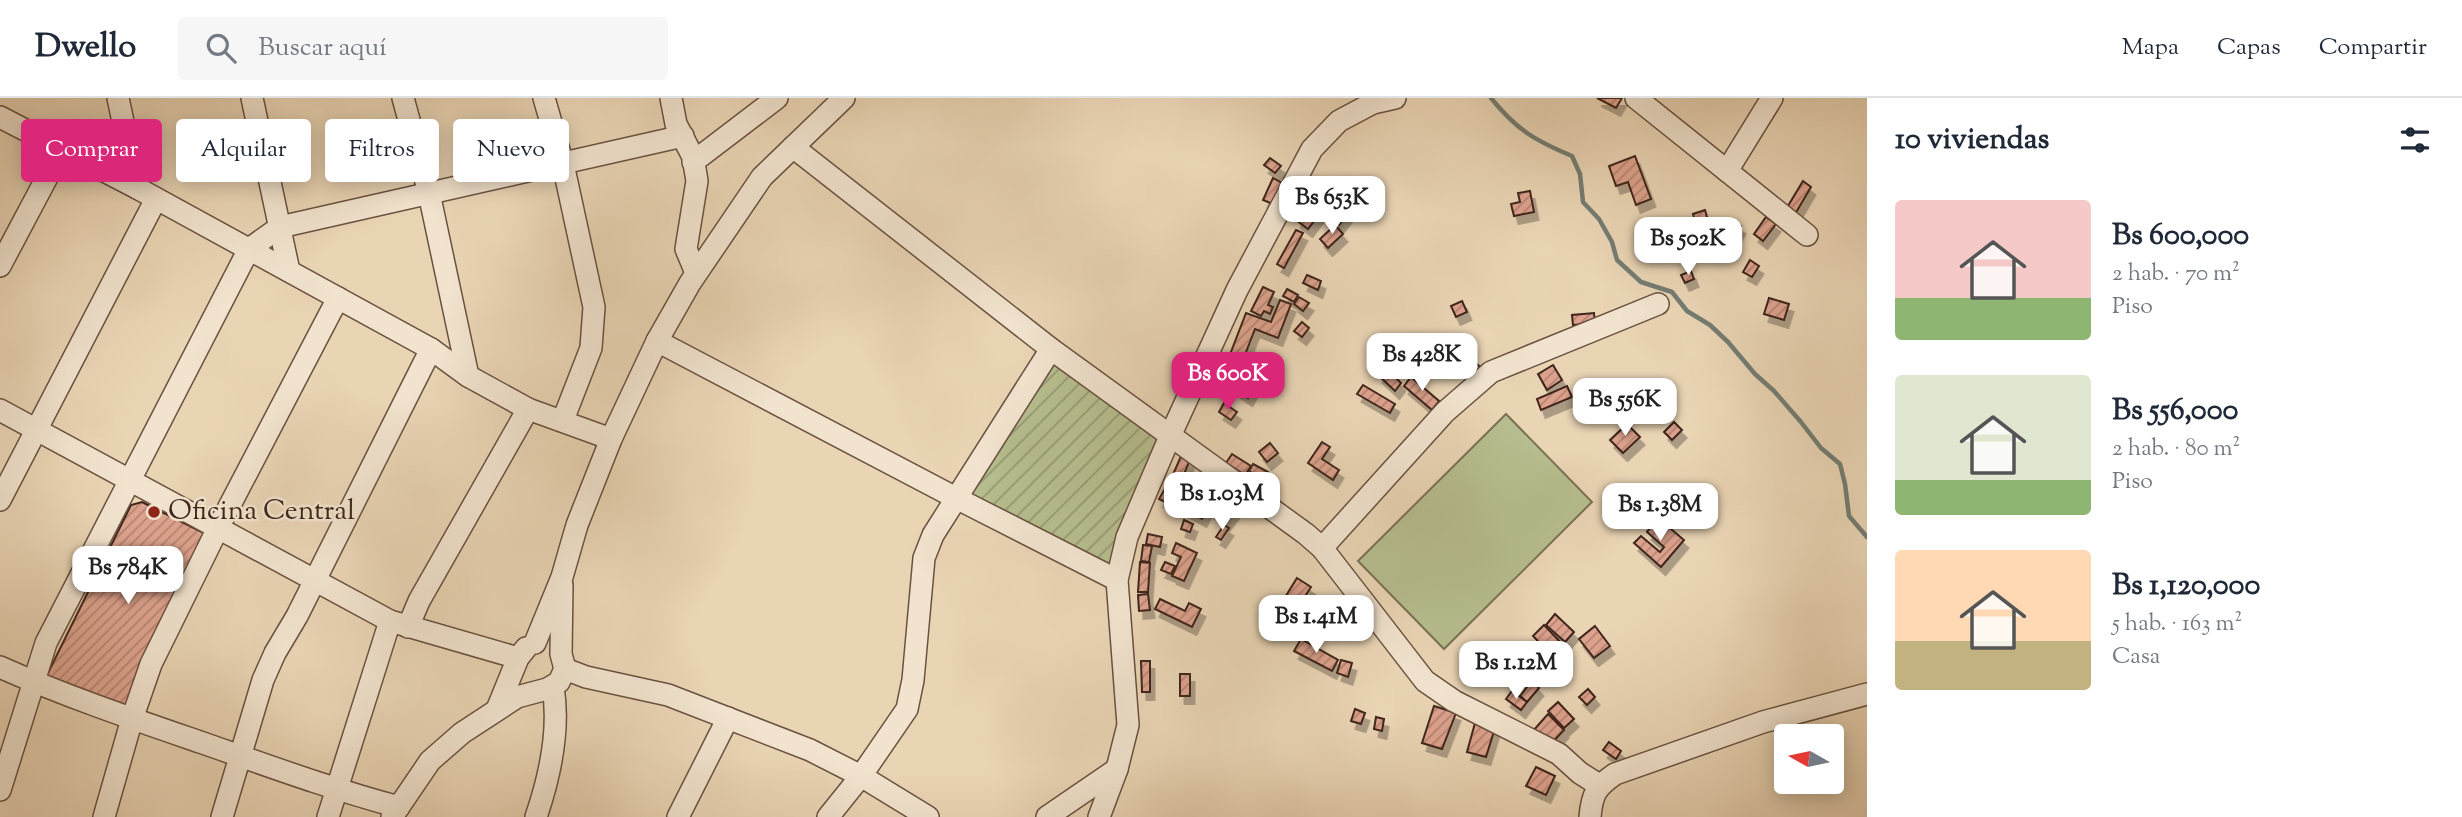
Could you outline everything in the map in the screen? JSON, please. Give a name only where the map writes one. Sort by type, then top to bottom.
[{"type":"street","points":[[0,500],[37,431],[146,194],[118,98]]},
{"type":"street","points":[[252,98],[289,271]]},
{"type":"street","points":[[403,98],[429,193],[468,376]]},
{"type":"street","points":[[544,98],[550,119]]},
{"type":"street","points":[[671,98],[676,124],[694,162],[697,181],[686,248],[696,273]]},
{"type":"street","points":[[694,162],[777,98]]},
{"type":"street","points":[[1099,817],[1117,769],[1128,725],[1117,580],[1127,537],[1237,290],[1312,149],[1339,121],[1373,103],[1395,98]]},
{"type":"street","points":[[1636,98],[1807,235]]},
{"type":"street","points":[[1727,171],[1772,98]]},
{"type":"street","points":[[535,643],[562,577],[577,526],[611,439],[657,341],[696,273],[762,177],[838,99]]},
{"type":"street","points":[[0,117],[21,128]]},
{"type":"street","points":[[569,163],[683,136]]},
{"type":"street","points":[[793,147],[1051,349],[1171,434],[1322,548],[1425,681],[1454,701],[1559,754],[1580,773],[1600,785]]},
{"type":"street","points":[[0,266],[45,182]]},
{"type":"street","points":[[124,182],[431,349],[468,376],[528,409],[611,439]]},
{"type":"street","points":[[0,790],[46,643],[249,249],[280,228],[480,182]]},
{"type":"street","points":[[563,420],[592,348],[594,307],[567,182]]},
{"type":"street","points":[[104,817],[151,664],[218,528],[338,298]]},
{"type":"street","points":[[1322,548],[1445,412],[1491,372],[1658,304]]},
{"type":"street","points":[[657,341],[1117,580]]},
{"type":"street","points":[[222,817],[264,680],[431,349]]},
{"type":"street","points":[[828,817],[861,776],[907,709],[913,680],[924,558],[933,536],[1051,349]]},
{"type":"street","points":[[328,817],[399,624],[419,601],[528,409]]},
{"type":"street","points":[[0,410],[314,581],[399,624],[518,661]]},
{"type":"street","points":[[555,675],[562,577]]},
{"type":"street","points":[[498,707],[522,651],[535,643],[545,642],[554,646],[556,723],[544,794],[536,817]]},
{"type":"street","points":[[518,661],[520,677],[528,687],[555,675],[586,677],[668,695],[810,750],[861,776],[928,817]]},
{"type":"street","points":[[0,667],[132,719],[395,812],[429,761],[498,707],[555,675]]},
{"type":"street","points":[[1590,817],[1593,797],[1600,785],[1615,774],[1763,722],[1867,694]]},
{"type":"street","points":[[678,817],[728,718]]},
{"type":"street","points":[[1047,817],[1117,769]]},
{"type":"green space","points":[[1051,349],[1171,434],[1117,580],[956,498]]},
{"type":"green space","points":[[1506,414],[1592,502],[1444,649],[1358,561]]},
{"type":"building","points":[[1597,98],[1622,98],[1616,108]]},
{"type":"building","points":[[1635,156],[1651,199],[1636,205],[1628,182],[1616,186],[1609,166]]},
{"type":"building","points":[[1270,158],[1281,166],[1275,173],[1264,165]]},
{"type":"building","points":[[1273,178],[1282,183],[1273,204],[1263,200]]},
{"type":"building","points":[[1803,181],[1811,187],[1794,216],[1785,211]]},
{"type":"building","points":[[1317,191],[1347,215],[1339,225],[1321,212],[1308,229],[1296,220]]},
{"type":"building","points":[[1530,191],[1534,212],[1514,216],[1511,204],[1520,202],[1518,193]]},
{"type":"building","points":[[1705,210],[1709,224],[1697,228],[1693,214]]},
{"type":"building","points":[[1766,217],[1776,224],[1763,241],[1754,234]]},
{"type":"building","points":[[1732,220],[1741,226],[1730,245],[1720,238]]},
{"type":"building","points":[[1335,225],[1343,234],[1328,248],[1320,239]]},
{"type":"building","points":[[1296,230],[1303,233],[1284,268],[1277,264]]},
{"type":"building","points":[[1750,260],[1759,266],[1752,277],[1743,272]]},
{"type":"building","points":[[1691,271],[1694,279],[1685,283],[1681,275]]},
{"type":"building","points":[[1307,275],[1321,281],[1318,290],[1303,283]]},
{"type":"building","points":[[1263,287],[1274,292],[1268,305],[1273,307],[1270,314],[1264,311],[1261,316],[1251,311]]},
{"type":"building","points":[[1287,289],[1298,295],[1294,302],[1283,296]]},
{"type":"building","points":[[1299,297],[1309,303],[1303,311],[1294,304]]},
{"type":"building","points":[[1769,298],[1789,304],[1784,320],[1764,314]]},
{"type":"building","points":[[1280,300],[1291,304],[1278,338],[1255,329],[1229,387],[1219,383],[1246,313],[1271,322]]},
{"type":"building","points":[[1462,301],[1467,312],[1456,317],[1451,306]]},
{"type":"building","points":[[1594,313],[1595,323],[1573,325],[1572,315]]},
{"type":"building","points":[[1302,322],[1309,328],[1302,337],[1294,331]]},
{"type":"building","points":[[1379,350],[1390,360],[1383,369],[1372,359]]},
{"type":"building","points":[[1473,360],[1482,369],[1474,376],[1466,367]]},
{"type":"building","points":[[1553,365],[1562,380],[1547,390],[1538,374]]},
{"type":"building","points":[[1386,367],[1401,383],[1395,391],[1378,375]]},
{"type":"building","points":[[1411,377],[1439,401],[1432,410],[1404,386]]},
{"type":"building","points":[[1236,379],[1253,389],[1248,398],[1231,387]]},
{"type":"building","points":[[1611,382],[1613,393],[1599,395],[1598,384]]},
{"type":"building","points":[[1363,385],[1395,404],[1390,413],[1357,394]]},
{"type":"building","points":[[1567,386],[1572,397],[1541,410],[1537,399]]},
{"type":"building","points":[[1224,403],[1237,412],[1231,420],[1219,412]]},
{"type":"building","points":[[1674,422],[1682,430],[1672,440],[1664,432]]},
{"type":"building","points":[[1627,424],[1640,437],[1623,453],[1610,440]]},
{"type":"building","points":[[1322,442],[1330,447],[1322,459],[1339,470],[1333,480],[1308,463]]},
{"type":"building","points":[[1270,443],[1278,453],[1267,462],[1259,452]]},
{"type":"building","points":[[1232,454],[1251,466],[1245,475],[1226,463]]},
{"type":"building","points":[[1181,456],[1190,460],[1178,488],[1169,484]]},
{"type":"building","points":[[1253,464],[1268,472],[1263,480],[1249,471]]},
{"type":"building","points":[[1194,479],[1215,493],[1202,519],[1180,507]]},
{"type":"building","points":[[1166,487],[1175,492],[1169,504],[1159,499]]},
{"type":"building","points":[[1693,487],[1700,494],[1684,511],[1677,504]]},
{"type":"building","points":[[1221,494],[1227,499],[1215,514],[1209,509]]},
{"type":"building","points":[[1228,499],[1238,506],[1225,523],[1216,516]]},
{"type":"building","points":[[142,502],[206,534],[127,708],[46,677],[131,505]]},
{"type":"building","points":[[1658,518],[1684,540],[1661,567],[1634,543],[1641,536],[1660,552],[1664,547],[1647,532]]},
{"type":"building","points":[[1184,520],[1193,524],[1190,532],[1181,529]]},
{"type":"building","points":[[1224,525],[1229,528],[1221,540],[1216,537]]},
{"type":"building","points":[[1148,534],[1162,537],[1160,547],[1146,544]]},
{"type":"building","points":[[1176,543],[1197,553],[1184,581],[1172,576],[1181,557],[1172,553]]},
{"type":"building","points":[[1143,545],[1152,546],[1149,562],[1141,561]]},
{"type":"building","points":[[1140,562],[1150,563],[1148,592],[1138,592]]},
{"type":"building","points":[[1165,562],[1175,566],[1171,574],[1161,570]]},
{"type":"building","points":[[1297,578],[1311,587],[1298,607],[1284,599]]},
{"type":"building","points":[[1148,594],[1150,610],[1139,611],[1138,595]]},
{"type":"building","points":[[1160,599],[1185,611],[1189,603],[1201,609],[1192,627],[1155,609]]},
{"type":"building","points":[[1555,614],[1574,632],[1565,642],[1546,625]]},
{"type":"building","points":[[1544,625],[1566,648],[1555,659],[1533,636]]},
{"type":"building","points":[[1595,626],[1610,646],[1594,658],[1579,639]]},
{"type":"building","points":[[1301,639],[1338,660],[1332,671],[1294,651]]},
{"type":"building","points":[[1527,649],[1536,659],[1521,673],[1512,662]]},
{"type":"building","points":[[1341,660],[1352,663],[1348,677],[1337,673]]},
{"type":"building","points":[[1141,661],[1150,661],[1150,692],[1142,692]]},
{"type":"building","points":[[1180,674],[1190,674],[1190,696],[1180,696]]},
{"type":"building","points":[[1532,681],[1539,688],[1527,702],[1520,696]]},
{"type":"building","points":[[1588,689],[1595,697],[1587,705],[1579,697]]},
{"type":"building","points":[[1512,691],[1527,702],[1521,710],[1506,699]]},
{"type":"building","points":[[1558,702],[1574,719],[1564,728],[1548,711]]},
{"type":"building","points":[[1434,706],[1456,713],[1442,749],[1422,743]]},
{"type":"building","points":[[1355,709],[1365,713],[1361,724],[1351,721]]},
{"type":"building","points":[[1548,714],[1564,730],[1549,746],[1533,731]]},
{"type":"building","points":[[1376,717],[1384,719],[1382,731],[1374,729]]},
{"type":"building","points":[[1475,723],[1495,728],[1486,757],[1467,752]]},
{"type":"building","points":[[1609,742],[1621,751],[1616,759],[1603,750]]},
{"type":"building","points":[[1536,767],[1555,776],[1546,795],[1526,786]]},
{"type":"waterway","points":[[1491,98],[1527,133],[1572,156],[1580,174],[1583,202],[1599,219],[1612,242],[1617,260],[1641,282],[1672,292],[1687,311],[1710,325],[1774,391],[1821,448],[1840,464],[1849,516],[1867,537]]},
{"type":"place","name":"Oficina Central","points":[[154,512]]}]
